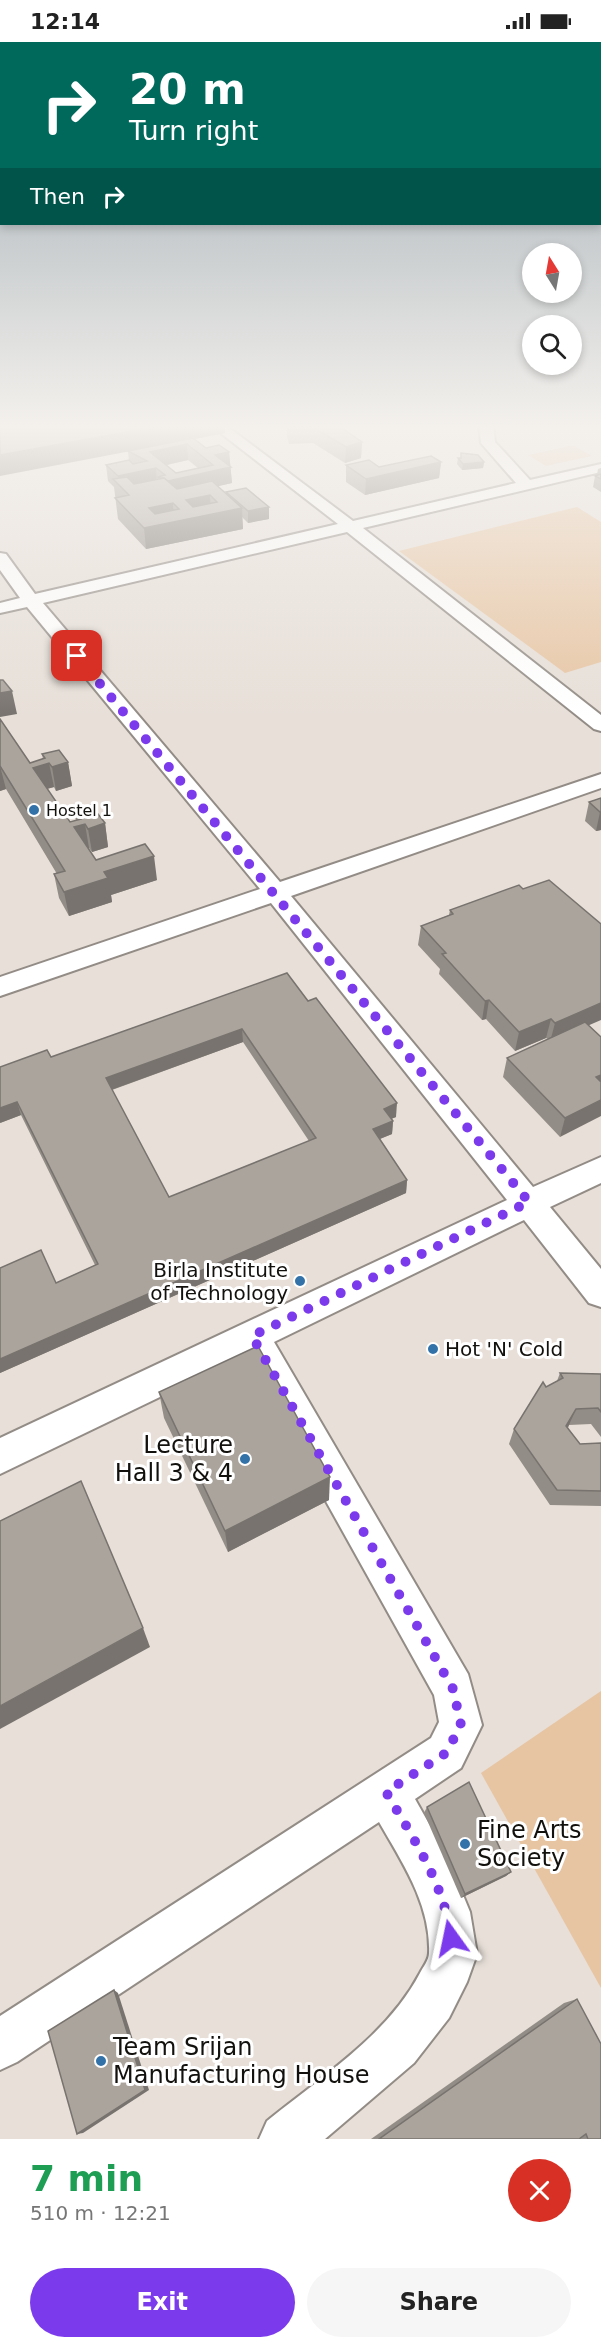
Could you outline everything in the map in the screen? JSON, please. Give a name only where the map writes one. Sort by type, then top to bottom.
[{"type":"street","points":[[344,522],[601,725]]},
{"type":"street","points":[[0,608],[373,522]]},
{"type":"street","points":[[0,558],[31,601],[277,894],[601,1293]]},
{"type":"street","points":[[0,987],[277,894],[601,781]]},
{"type":"street","points":[[0,1456],[601,1169]]},
{"type":"street","points":[[0,2045],[446,1753],[461,1725],[453,1689],[252,1336]]},
{"type":"street","points":[[285,2139],[399,2043],[435,1999],[453,1956],[449,1920],[427,1863],[386,1792]]},
{"type":"shaded area","points":[[517,522],[601,522],[601,662],[565,673],[399,551]]},
{"type":"shaded area","points":[[601,1691],[601,1988],[481,1773]]},
{"type":"building","points":[[138,522],[174,522],[144,528]]},
{"type":"building","points":[[0,680],[3,680],[12,691],[0,693]]},
{"type":"building","points":[[0,719],[30,763],[45,758],[42,754],[59,750],[68,762],[52,767],[49,763],[33,768],[70,822],[81,819],[74,810],[91,805],[105,823],[88,829],[85,824],[74,827],[96,860],[145,844],[154,856],[104,872],[108,878],[64,892],[54,874],[65,871],[0,766]]},
{"type":"building","points":[[601,798],[601,812],[600,812],[589,802]]},
{"type":"building","points":[[549,880],[601,924],[601,1003],[555,1023],[551,1019],[519,1032],[489,1000],[485,1001],[442,954],[446,953],[421,926],[453,914],[450,910],[519,885],[523,889]]},
{"type":"building","name":"Birla Institute of Technology","points":[[287,973],[308,1001],[316,998],[397,1103],[384,1109],[393,1121],[373,1129],[407,1180],[0,1359],[0,1268],[41,1250],[56,1283],[98,1264],[17,1102],[0,1108],[0,1067],[47,1050],[51,1057]],"holes":[[[242,1029],[316,1138],[169,1197],[106,1078]]]},
{"type":"building","points":[[585,1022],[601,1037],[601,1075],[596,1077],[601,1082],[601,1100],[565,1118],[507,1058]]},
{"type":"building","name":"Lecture Hall 3 & 4","points":[[258,1346],[330,1477],[225,1531],[159,1392]]},
{"type":"building","points":[[560,1373],[601,1374],[601,1412],[598,1408],[576,1409],[566,1426],[580,1444],[601,1443],[601,1491],[557,1490],[514,1429],[543,1382],[546,1387],[563,1378]]},
{"type":"building","points":[[81,1481],[143,1628],[0,1706],[0,1521]]},
{"type":"building","name":"Fine Arts Society","points":[[469,1782],[511,1872],[465,1894],[427,1807]]},
{"type":"building","name":"Team Srijan Manufacturing House","points":[[114,1990],[145,2090],[77,2134],[48,2031]]},
{"type":"building","points":[[577,1999],[601,2044],[601,2139],[588,2139],[586,2134],[579,2139],[379,2139]]},
{"type":"place","name":"Hostel 1","points":[[34,810]]},
{"type":"place","name":"Birla Institute of Technology","points":[[300,1281]]},
{"type":"place","name":"Hot 'N' Cold","points":[[433,1349]]},
{"type":"place","name":"Lecture Hall 3 & 4","points":[[245,1459]]},
{"type":"place","name":"Fine Arts Society","points":[[465,1844]]},
{"type":"place","name":"Team Srijan Manufacturing House","points":[[101,2061]]},
{"type":"route","points":[[77,656],[277,894],[529,1202],[252,1336],[453,1689],[461,1725],[446,1753],[386,1792],[427,1863],[449,1920],[451,1938]]}]
